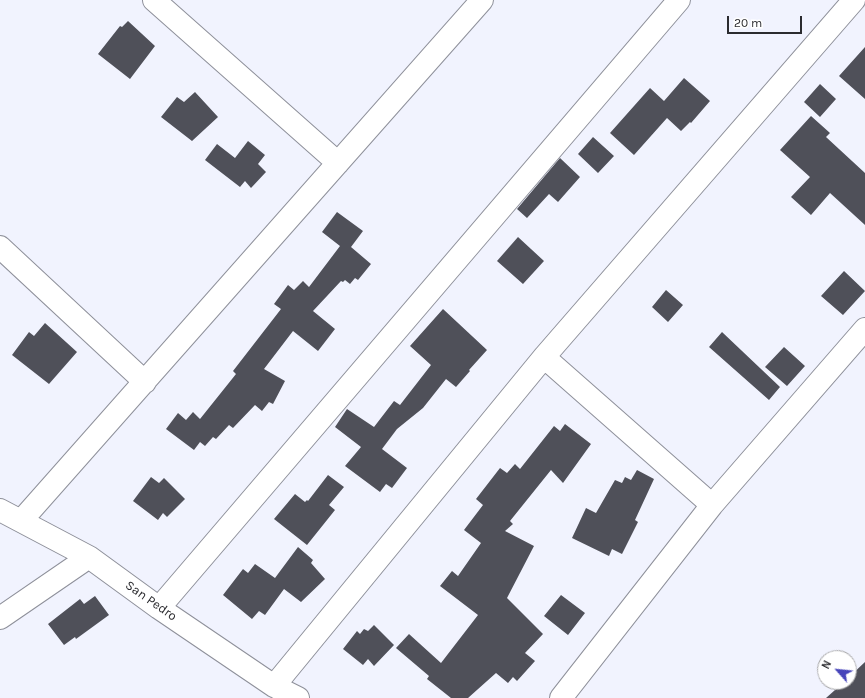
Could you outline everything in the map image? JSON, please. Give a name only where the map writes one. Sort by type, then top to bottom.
[{"type":"street","points":[[154,0],[338,163]]},
{"type":"street","points":[[21,521],[482,0]]},
{"type":"street","points":[[159,608],[679,0]]},
{"type":"street","points":[[274,686],[544,357],[854,0]]},
{"type":"street","points":[[0,246],[145,382]]},
{"type":"street","points":[[561,698],[712,505],[865,329]]},
{"type":"street","points":[[544,357],[712,505]]},
{"type":"street","name":"San Pedro","points":[[0,510],[89,556],[159,608],[274,686],[298,698]]},
{"type":"street","points":[[0,618],[89,556]]},
{"type":"building","points":[[128,21],[155,46],[130,79],[98,54],[120,26],[122,27]]},
{"type":"building","points":[[865,47],[865,99],[839,76]]},
{"type":"building","points":[[684,78],[710,101],[691,123],[690,122],[681,131],[667,118],[634,155],[610,133],[650,88],[664,101]]},
{"type":"building","points":[[820,84],[836,99],[820,117],[804,102]]},
{"type":"building","points":[[195,92],[218,117],[192,141],[161,117],[177,97],[184,102]]},
{"type":"building","points":[[811,116],[830,133],[826,137],[865,173],[865,225],[830,193],[811,215],[791,197],[810,177],[780,150]]},
{"type":"building","points":[[593,137],[614,156],[598,173],[578,154]]},
{"type":"building","points":[[248,141],[265,155],[258,164],[266,172],[251,188],[245,181],[240,187],[205,160],[217,144],[235,158]]},
{"type":"building","points":[[560,158],[580,177],[558,202],[549,194],[527,218],[517,209]]},
{"type":"building","points":[[337,212],[363,231],[351,247],[371,264],[358,280],[355,278],[350,284],[345,280],[343,282],[341,281],[313,311],[335,329],[318,351],[293,331],[264,369],[285,381],[273,404],[269,402],[262,411],[255,405],[233,428],[229,425],[216,439],[213,437],[205,446],[200,442],[194,450],[166,429],[178,413],[186,420],[193,412],[200,419],[236,374],[233,371],[281,309],[274,304],[288,285],[294,290],[303,281],[309,287],[340,246],[322,232]]},
{"type":"building","points":[[518,237],[544,261],[523,284],[497,261]]},
{"type":"building","points":[[844,271],[865,291],[843,315],[821,296]]},
{"type":"building","points":[[666,290],[683,305],[668,322],[652,307]]},
{"type":"building","points":[[443,309],[487,350],[456,387],[446,379],[423,408],[397,429],[382,449],[407,468],[392,488],[386,484],[380,492],[345,466],[361,447],[335,427],[347,409],[374,427],[394,401],[400,405],[431,365],[410,346]]},
{"type":"building","points":[[45,323],[77,352],[49,384],[12,355],[29,332],[34,336]]},
{"type":"building","points":[[722,332],[780,387],[769,400],[709,347]]},
{"type":"building","points":[[784,347],[805,366],[787,386],[765,367]]},
{"type":"building","points":[[565,424],[591,444],[563,483],[551,470],[510,521],[513,524],[505,531],[534,546],[507,598],[543,634],[525,653],[535,661],[517,681],[513,677],[508,683],[496,673],[468,698],[451,698],[427,679],[429,676],[396,648],[409,634],[441,663],[478,615],[440,586],[452,571],[458,576],[481,543],[464,530],[483,505],[476,499],[500,468],[507,473],[515,464],[520,469],[554,426],[560,431]]},
{"type":"building","points":[[637,470],[654,479],[635,520],[638,522],[622,554],[612,549],[609,556],[572,538],[586,508],[596,513],[615,480],[622,483],[625,477],[631,480]]},
{"type":"building","points":[[328,475],[344,487],[329,505],[335,510],[307,545],[274,519],[295,494],[305,502],[307,500],[308,501]]},
{"type":"building","points":[[151,477],[159,483],[164,478],[185,499],[167,517],[163,513],[158,520],[133,501]]},
{"type":"building","points":[[298,547],[313,560],[311,563],[325,579],[301,602],[284,589],[265,615],[259,611],[252,619],[223,595],[243,569],[248,573],[255,564],[275,578]]},
{"type":"building","points":[[561,595],[585,613],[568,635],[544,616]]},
{"type":"building","points":[[95,596],[109,615],[76,639],[75,637],[64,645],[48,624],[80,599],[84,604]]},
{"type":"building","points":[[374,625],[394,645],[374,666],[368,659],[363,665],[343,649],[357,631],[360,634],[364,629],[368,631]]},
{"type":"building","points":[[865,662],[865,698],[826,698],[835,690],[857,690],[857,670]]}]
